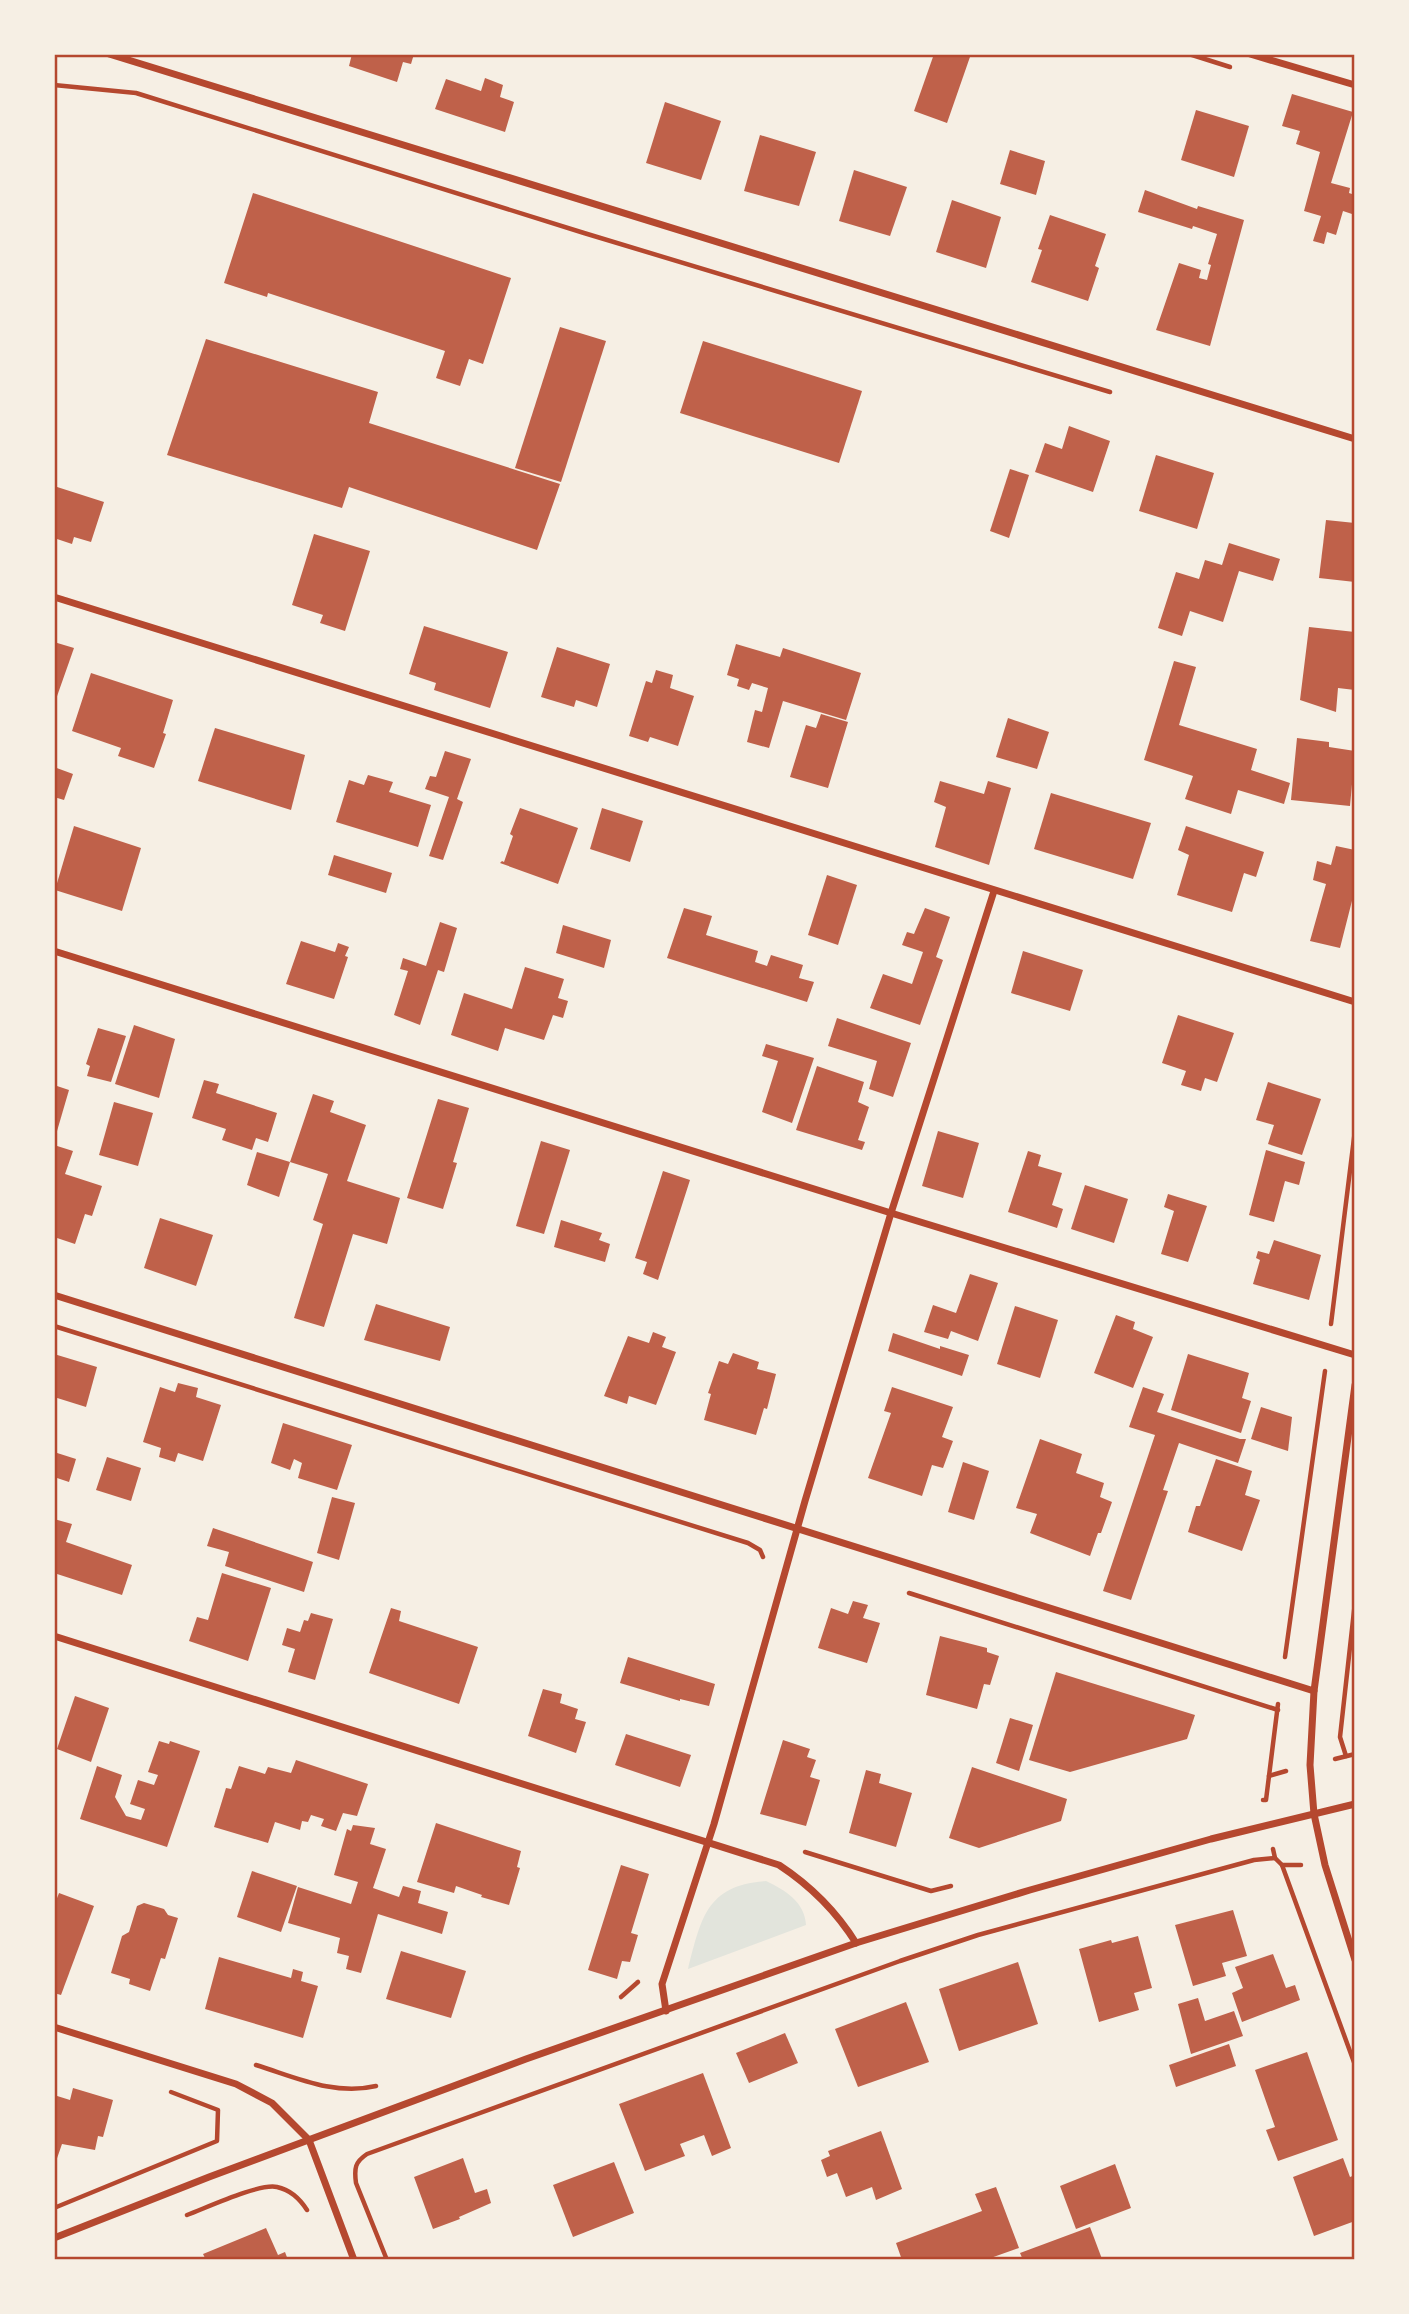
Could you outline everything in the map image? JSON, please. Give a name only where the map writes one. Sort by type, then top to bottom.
[{"type":"street","points":[[109,54],[1355,439]]},
{"type":"street","points":[[1250,54],[1355,85]]},
{"type":"street","points":[[54,597],[1355,1002]]},
{"type":"street","points":[[667,2011],[662,1984],[708,1844],[797,1529],[891,1213],[994,891]]},
{"type":"street","points":[[54,951],[1355,1355]]},
{"type":"street","points":[[54,1295],[1314,1691]]},
{"type":"street","points":[[1355,1385],[1314,1691],[1310,1765],[1314,1814],[1325,1865],[1355,1960]]},
{"type":"street","points":[[54,1636],[779,1865],[805,1882],[828,1905],[856,1943]]},
{"type":"street","points":[[54,2238],[526,2059],[856,1943],[1030,1889],[1211,1839],[1355,1804]]},
{"type":"street","points":[[54,2027],[236,2084],[272,2103],[309,2140],[354,2260]]},
{"type":"path","points":[[54,85],[136,93],[584,233],[1119,395]]},
{"type":"path","points":[[1355,1130],[1329,1322],[1329,1345],[1322,1378],[1266,1800],[1266,1826],[1275,1858],[1282,1865],[1355,2065]]},
{"type":"path","points":[[54,1326],[748,1542],[760,1550],[764,1561]]},
{"type":"path","points":[[900,1590],[1278,1710]]},
{"type":"path","points":[[1346,1756],[1340,1737],[1355,1602]]},
{"type":"path","points":[[1281,1652],[1286,1648]]},
{"type":"path","points":[[1252,1803],[1266,1800]]},
{"type":"path","points":[[798,1850],[931,1891],[956,1884]]},
{"type":"path","points":[[387,2260],[356,2183],[354,2170],[358,2160],[367,2154],[978,1935],[1254,1860],[1275,1858]]},
{"type":"path","points":[[616,2000],[638,1983],[642,1970]]},
{"type":"path","points":[[250,2063],[304,2081],[336,2088],[351,2090],[387,2082]]},
{"type":"path","points":[[54,2208],[217,2141],[218,2110],[160,2088]]},
{"type":"path","points":[[181,2217],[262,2187],[277,2187],[291,2192],[301,2200],[311,2216]]},
{"type":"shaded area","points":[[766,1881],[780,1888],[798,1903],[806,1925],[688,1969],[703,1920],[718,1897],[730,1889]]},
{"type":"building","points":[[352,54],[414,54],[411,64],[403,62],[397,82],[349,66]]},
{"type":"building","points":[[934,54],[971,54],[947,123],[914,111]]},
{"type":"building","points":[[485,78],[503,85],[500,97],[514,102],[505,132],[435,109],[446,79],[481,91]]},
{"type":"building","points":[[1292,94],[1353,112],[1331,183],[1350,188],[1349,193],[1355,195],[1355,215],[1343,211],[1336,235],[1327,232],[1324,244],[1313,241],[1321,216],[1304,211],[1320,152],[1296,144],[1300,131],[1282,126]]},
{"type":"building","points":[[665,102],[721,121],[701,180],[646,163]]},
{"type":"building","points":[[1196,110],[1249,126],[1234,177],[1181,160]]},
{"type":"building","points":[[760,135],[816,152],[799,206],[744,191]]},
{"type":"building","points":[[1010,150],[1045,161],[1036,195],[1000,184]]},
{"type":"building","points":[[854,170],[907,187],[890,236],[839,221]]},
{"type":"building","points":[[1145,190],[1197,209],[1198,206],[1244,220],[1210,346],[1156,330],[1179,263],[1201,270],[1199,278],[1207,280],[1211,265],[1208,264],[1217,234],[1138,212]]},
{"type":"building","points":[[253,193],[511,278],[483,364],[469,359],[460,386],[436,378],[445,351],[268,293],[267,297],[224,283]]},
{"type":"building","points":[[952,200],[1001,217],[986,268],[936,252]]},
{"type":"building","points":[[1050,215],[1106,234],[1095,266],[1099,268],[1088,301],[1031,282],[1042,250],[1038,249]]},
{"type":"building","points":[[560,327],[606,341],[561,482],[515,468]]},
{"type":"building","points":[[206,339],[378,392],[369,423],[560,484],[537,550],[349,487],[342,508],[167,455]]},
{"type":"building","points":[[703,341],[862,391],[839,463],[680,413]]},
{"type":"building","points":[[1069,426],[1110,441],[1093,492],[1035,472],[1045,443],[1062,449]]},
{"type":"building","points":[[1156,455],[1214,473],[1197,529],[1139,511]]},
{"type":"building","points":[[1010,469],[1029,475],[1009,538],[990,531]]},
{"type":"building","points":[[54,486],[104,502],[91,542],[74,537],[72,544],[54,538]]},
{"type":"building","points":[[1326,520],[1355,523],[1355,582],[1319,578]]},
{"type":"building","points":[[314,534],[370,551],[345,631],[320,623],[323,615],[292,605]]},
{"type":"building","points":[[1229,543],[1280,559],[1273,581],[1239,571],[1223,622],[1190,611],[1182,636],[1158,628],[1176,572],[1199,579],[1205,560],[1222,565]]},
{"type":"building","points":[[424,626],[508,652],[490,708],[434,690],[436,683],[409,674]]},
{"type":"building","points":[[1309,627],[1355,632],[1355,690],[1338,688],[1336,712],[1300,700]]},
{"type":"building","points":[[54,642],[74,648],[55,702],[54,702]]},
{"type":"building","points":[[736,644],[780,657],[783,648],[861,673],[846,720],[783,701],[769,748],[747,742],[755,710],[762,712],[768,688],[752,683],[749,690],[737,686],[739,679],[727,675]]},
{"type":"building","points":[[557,647],[610,664],[597,707],[576,700],[574,707],[541,697]]},
{"type":"building","points":[[1174,661],[1196,667],[1179,725],[1257,749],[1251,770],[1290,783],[1284,804],[1238,790],[1231,814],[1185,799],[1193,776],[1144,760]]},
{"type":"building","points":[[656,670],[673,675],[670,688],[694,696],[678,746],[650,737],[648,742],[629,736],[646,681],[652,683]]},
{"type":"building","points":[[91,673],[173,700],[163,733],[166,734],[154,768],[118,756],[121,748],[72,731]]},
{"type":"building","points":[[821,714],[848,722],[828,788],[790,777],[806,725],[816,728]]},
{"type":"building","points":[[1008,718],[1049,732],[1037,769],[996,757]]},
{"type":"building","points":[[215,728],[305,755],[291,810],[198,781]]},
{"type":"building","points":[[1297,738],[1329,742],[1329,747],[1355,751],[1350,806],[1291,800]]},
{"type":"building","points":[[445,751],[471,759],[457,799],[463,802],[443,860],[429,856],[449,797],[425,789],[430,776],[436,777]]},
{"type":"building","points":[[54,767],[73,774],[64,800],[54,797]]},
{"type":"building","points":[[368,775],[393,782],[389,792],[431,805],[418,847],[336,822],[349,780],[364,785]]},
{"type":"building","points":[[940,781],[984,794],[988,781],[1011,788],[989,865],[935,847],[946,807],[934,802]]},
{"type":"building","points":[[1051,793],[1151,823],[1133,879],[1034,849]]},
{"type":"building","points":[[520,808],[578,828],[558,884],[500,863],[504,862],[513,836],[510,834]]},
{"type":"building","points":[[602,808],[643,821],[630,862],[590,849]]},
{"type":"building","points":[[74,826],[141,848],[122,911],[55,890]]},
{"type":"building","points":[[1186,826],[1264,852],[1256,877],[1244,873],[1232,912],[1177,895],[1189,855],[1178,850]]},
{"type":"building","points":[[1336,846],[1355,850],[1355,889],[1340,948],[1310,941],[1326,884],[1313,880],[1317,861],[1331,865]]},
{"type":"building","points":[[334,855],[392,873],[386,893],[328,875]]},
{"type":"building","points":[[827,875],[857,885],[838,945],[808,935]]},
{"type":"building","points":[[684,908],[712,916],[706,935],[758,951],[755,962],[767,966],[771,955],[803,965],[799,978],[814,982],[807,1002],[667,958]]},
{"type":"building","points":[[925,908],[950,917],[936,957],[943,960],[920,1025],[870,1008],[883,974],[912,984],[923,952],[902,945],[907,932],[914,934]]},
{"type":"building","points":[[440,922],[457,928],[444,972],[438,970],[420,1025],[394,1015],[408,971],[400,969],[403,958],[426,966]]},
{"type":"building","points":[[563,925],[611,940],[604,968],[556,953]]},
{"type":"building","points":[[301,941],[335,952],[338,943],[349,947],[334,999],[286,984]]},
{"type":"building","points":[[1023,951],[1083,970],[1070,1011],[1011,993]]},
{"type":"building","points":[[525,967],[564,979],[558,998],[568,1001],[563,1018],[553,1015],[544,1040],[505,1028],[498,1051],[451,1035],[464,993],[512,1009]]},
{"type":"building","points":[[1178,1015],[1234,1033],[1217,1082],[1205,1078],[1201,1091],[1181,1085],[1186,1071],[1162,1063]]},
{"type":"building","points":[[837,1018],[911,1043],[893,1097],[869,1089],[877,1061],[828,1046]]},
{"type":"building","points":[[134,1025],[175,1039],[159,1098],[115,1084]]},
{"type":"building","points":[[98,1028],[126,1036],[111,1082],[87,1076],[90,1066],[86,1064]]},
{"type":"building","points":[[766,1044],[814,1058],[792,1123],[762,1112],[778,1061],[762,1056]]},
{"type":"building","points":[[817,1066],[864,1082],[858,1102],[869,1107],[858,1140],[865,1142],[862,1150],[796,1130]]},
{"type":"building","points":[[204,1080],[219,1084],[216,1093],[277,1113],[268,1142],[256,1138],[252,1150],[222,1140],[226,1129],[192,1118]]},
{"type":"building","points":[[1268,1082],[1321,1099],[1302,1155],[1268,1144],[1274,1125],[1256,1120]]},
{"type":"building","points":[[54,1085],[69,1090],[55,1138],[54,1137]]},
{"type":"building","points":[[313,1094],[334,1101],[330,1112],[366,1125],[347,1181],[400,1198],[387,1244],[353,1234],[324,1327],[294,1318],[323,1224],[313,1220],[328,1174],[290,1162]]},
{"type":"building","points":[[438,1099],[469,1108],[443,1209],[407,1198]]},
{"type":"building","points":[[114,1102],[153,1113],[138,1166],[99,1155]]},
{"type":"building","points":[[938,1131],[979,1143],[963,1198],[922,1186]]},
{"type":"building","points":[[541,1141],[570,1150],[544,1234],[516,1226]]},
{"type":"building","points":[[54,1145],[73,1151],[65,1174],[102,1186],[92,1216],[85,1214],[75,1244],[54,1237]]},
{"type":"building","points":[[1266,1150],[1305,1162],[1299,1185],[1285,1181],[1274,1222],[1249,1215]]},
{"type":"building","points":[[1028,1151],[1041,1155],[1038,1166],[1062,1173],[1052,1205],[1063,1209],[1057,1228],[1008,1212]]},
{"type":"building","points":[[257,1152],[290,1162],[279,1197],[247,1185]]},
{"type":"building","points":[[663,1171],[690,1180],[658,1280],[643,1274],[647,1262],[635,1258]]},
{"type":"building","points":[[1085,1185],[1128,1199],[1114,1243],[1071,1229]]},
{"type":"building","points":[[1168,1194],[1207,1206],[1188,1262],[1161,1254],[1174,1211],[1164,1207]]},
{"type":"building","points":[[160,1218],[213,1235],[196,1286],[144,1268]]},
{"type":"building","points":[[561,1220],[602,1233],[599,1240],[610,1244],[605,1262],[554,1247]]},
{"type":"building","points":[[1274,1240],[1321,1255],[1309,1300],[1253,1284],[1260,1260],[1256,1258],[1258,1251],[1269,1254]]},
{"type":"building","points":[[970,1274],[998,1283],[978,1341],[951,1331],[948,1339],[924,1332],[933,1305],[956,1313]]},
{"type":"building","points":[[376,1304],[450,1327],[440,1361],[364,1340]]},
{"type":"building","points":[[1015,1306],[1058,1320],[1040,1378],[997,1364]]},
{"type":"building","points":[[1116,1315],[1135,1322],[1133,1329],[1153,1337],[1133,1388],[1094,1373]]},
{"type":"building","points":[[653,1332],[666,1337],[662,1347],[676,1352],[656,1405],[629,1396],[627,1404],[604,1396],[628,1336],[649,1343]]},
{"type":"building","points":[[893,1333],[940,1349],[940,1346],[969,1355],[962,1376],[888,1351]]},
{"type":"building","points":[[733,1353],[759,1362],[757,1369],[776,1374],[767,1409],[764,1408],[756,1435],[704,1420],[711,1394],[708,1393],[719,1361],[728,1364]]},
{"type":"building","points":[[54,1354],[97,1367],[86,1407],[54,1397]]},
{"type":"building","points":[[1188,1354],[1249,1373],[1242,1398],[1251,1401],[1241,1433],[1171,1410]]},
{"type":"building","points":[[178,1383],[198,1388],[196,1397],[221,1405],[203,1461],[178,1453],[175,1462],[159,1457],[161,1448],[143,1442],[160,1387],[175,1392]]},
{"type":"building","points":[[892,1387],[953,1407],[942,1437],[953,1441],[943,1468],[932,1465],[922,1496],[868,1478],[891,1413],[884,1411]]},
{"type":"building","points":[[1143,1387],[1164,1394],[1157,1412],[1246,1439],[1238,1463],[1179,1443],[1163,1490],[1168,1491],[1131,1600],[1103,1591],[1155,1435],[1129,1427]]},
{"type":"building","points":[[1261,1407],[1292,1417],[1288,1451],[1251,1439]]},
{"type":"building","points":[[283,1423],[352,1445],[337,1490],[298,1478],[302,1463],[294,1459],[290,1470],[271,1463]]},
{"type":"building","points":[[1040,1439],[1082,1454],[1076,1473],[1104,1483],[1100,1497],[1112,1502],[1090,1556],[1030,1533],[1037,1514],[1016,1508]]},
{"type":"building","points":[[54,1452],[76,1459],[69,1482],[54,1477]]},
{"type":"building","points":[[107,1457],[141,1468],[131,1501],[96,1490]]},
{"type":"building","points":[[1216,1459],[1252,1471],[1245,1495],[1260,1500],[1242,1551],[1188,1532]]},
{"type":"building","points":[[963,1462],[989,1471],[974,1520],[948,1512]]},
{"type":"building","points":[[332,1497],[355,1503],[339,1560],[317,1553]]},
{"type":"building","points":[[54,1519],[72,1524],[66,1542],[132,1565],[122,1595],[54,1573]]},
{"type":"building","points":[[213,1528],[313,1562],[304,1592],[225,1566],[229,1552],[207,1546]]},
{"type":"building","points":[[222,1573],[271,1588],[248,1661],[189,1641],[197,1617],[208,1620]]},
{"type":"building","points":[[853,1601],[868,1605],[863,1618],[880,1623],[867,1663],[818,1648],[831,1608],[848,1614]]},
{"type":"building","points":[[391,1608],[401,1611],[399,1621],[478,1647],[459,1704],[369,1673]]},
{"type":"building","points":[[311,1613],[333,1619],[315,1680],[288,1672],[295,1649],[282,1645],[287,1628],[300,1632],[304,1620],[308,1621]]},
{"type":"building","points":[[940,1636],[987,1648],[987,1652],[999,1656],[990,1685],[984,1684],[977,1709],[926,1695]]},
{"type":"building","points":[[628,1657],[715,1684],[709,1706],[680,1701],[620,1683]]},
{"type":"building","points":[[1056,1672],[1195,1715],[1187,1739],[1070,1772],[1029,1760]]},
{"type":"building","points":[[543,1689],[562,1694],[560,1703],[578,1709],[575,1719],[586,1722],[576,1753],[528,1736]]},
{"type":"building","points":[[75,1696],[109,1708],[91,1762],[57,1749]]},
{"type":"building","points":[[1010,1718],[1033,1725],[1019,1771],[996,1763]]},
{"type":"building","points":[[626,1734],[691,1755],[680,1787],[615,1765]]},
{"type":"building","points":[[783,1740],[810,1749],[807,1757],[816,1760],[810,1777],[820,1780],[806,1826],[760,1814]]},
{"type":"building","points":[[159,1741],[169,1744],[170,1741],[200,1751],[167,1847],[80,1819],[97,1766],[122,1775],[115,1797],[126,1816],[141,1820],[145,1809],[130,1804],[138,1780],[154,1785],[158,1775],[148,1772]]},
{"type":"building","points":[[296,1760],[368,1784],[357,1816],[343,1813],[336,1831],[321,1826],[324,1819],[311,1815],[308,1822],[302,1821],[300,1830],[275,1822],[268,1843],[214,1827],[226,1788],[231,1789],[239,1766],[265,1774],[268,1767],[291,1773]]},
{"type":"building","points":[[972,1767],[1067,1799],[1061,1821],[979,1848],[949,1838]]},
{"type":"building","points":[[866,1770],[881,1774],[879,1783],[912,1793],[896,1847],[849,1833]]},
{"type":"building","points":[[436,1823],[521,1851],[517,1867],[520,1868],[509,1905],[456,1886],[454,1893],[417,1882]]},
{"type":"building","points":[[353,1825],[375,1828],[370,1844],[386,1849],[373,1888],[399,1897],[403,1886],[421,1891],[418,1903],[448,1912],[442,1934],[378,1914],[361,1973],[346,1969],[349,1956],[337,1953],[340,1938],[288,1923],[298,1887],[351,1904],[358,1882],[334,1875],[347,1829],[351,1831]]},
{"type":"building","points":[[621,1865],[649,1874],[631,1933],[638,1935],[630,1962],[622,1961],[617,1979],[588,1970]]},
{"type":"building","points":[[252,1871],[297,1886],[281,1932],[237,1917]]},
{"type":"building","points":[[59,1893],[94,1906],[61,1995],[54,1993],[54,1906]]},
{"type":"building","points":[[144,1903],[164,1909],[168,1915],[178,1918],[165,1959],[161,1958],[150,1991],[129,1984],[130,1979],[111,1973],[122,1936],[129,1932],[137,1906]]},
{"type":"building","points":[[1233,1910],[1247,1956],[1222,1963],[1226,1976],[1193,1986],[1175,1925]]},
{"type":"building","points":[[1138,1936],[1152,1988],[1134,1993],[1139,2010],[1099,2022],[1079,1949]]},
{"type":"building","points":[[401,1951],[466,1971],[451,2018],[386,1999]]},
{"type":"building","points":[[1273,1954],[1286,1988],[1295,1985],[1300,2000],[1242,2022],[1232,1993],[1243,1988],[1235,1967]]},
{"type":"building","points":[[219,1957],[291,1978],[293,1969],[303,1972],[301,1981],[318,1986],[303,2038],[205,2009]]},
{"type":"building","points":[[1018,1962],[1038,2024],[959,2051],[939,1989]]},
{"type":"building","points":[[1198,1998],[1205,2021],[1234,2011],[1243,2036],[1191,2054],[1178,2004]]},
{"type":"building","points":[[906,2002],[929,2062],[858,2087],[835,2029]]},
{"type":"building","points":[[785,2033],[798,2063],[749,2083],[736,2053]]},
{"type":"building","points":[[1229,2044],[1236,2066],[1176,2087],[1169,2065]]},
{"type":"building","points":[[1307,2052],[1338,2140],[1278,2161],[1266,2130],[1275,2127],[1255,2070]]},
{"type":"building","points":[[703,2073],[731,2148],[712,2156],[704,2135],[680,2144],[685,2156],[645,2171],[619,2104]]},
{"type":"building","points":[[73,2088],[113,2100],[103,2137],[98,2136],[95,2150],[62,2144],[54,2167],[54,2095],[70,2100]]},
{"type":"building","points":[[881,2131],[902,2189],[876,2200],[872,2187],[846,2197],[837,2173],[827,2177],[821,2160],[830,2156],[828,2151]]},
{"type":"building","points":[[463,2158],[475,2193],[487,2189],[491,2203],[433,2229],[414,2177]]},
{"type":"building","points":[[1343,2158],[1350,2177],[1355,2175],[1355,2221],[1314,2236],[1293,2177]]},
{"type":"building","points":[[614,2162],[634,2213],[573,2237],[553,2185]]},
{"type":"building","points":[[1115,2164],[1131,2208],[1076,2229],[1060,2186]]},
{"type":"building","points":[[996,2187],[1019,2248],[985,2260],[902,2260],[896,2243],[982,2211],[975,2194]]},
{"type":"building","points":[[1090,2227],[1102,2259],[1023,2260],[1020,2253]]},
{"type":"building","points":[[266,2228],[278,2255],[285,2252],[288,2260],[206,2260],[203,2254]]}]
